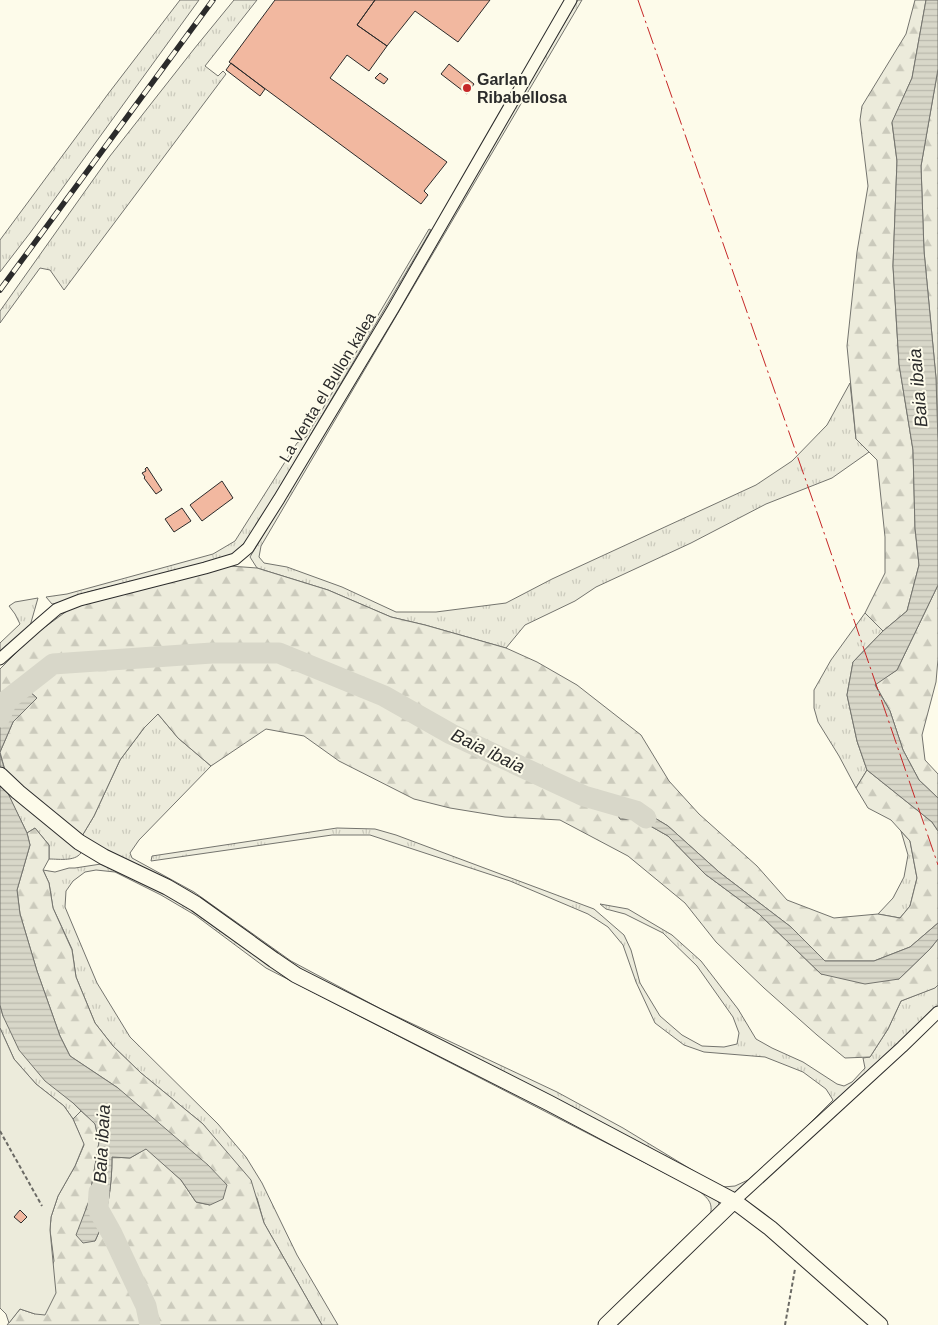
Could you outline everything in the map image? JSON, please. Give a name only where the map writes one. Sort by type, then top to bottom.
[{"type":"street","name":"La Venta el Bullon kalea","points":[[0,660],[57,609],[80,600],[235,559],[248,548],[393,309],[572,0]]},
{"type":"street","points":[[0,775],[79,842],[104,857],[167,887],[196,904],[296,974],[549,1103],[734,1202],[799,1252],[880,1325]]},
{"type":"street","points":[[606,1325],[734,1202],[938,1012]]},
{"type":"path","points":[[0,1131],[42,1206]]},
{"type":"path","points":[[784,1325],[799,1252]]},
{"type":"green space","points":[[180,0],[199,0],[0,272],[0,240]]},
{"type":"green space","points":[[234,0],[257,0],[205,66],[218,76],[223,71],[226,74],[64,290],[50,270],[40,268],[0,323],[0,311],[110,156]]},
{"type":"green space","points":[[578,0],[582,0],[261,546],[259,557],[264,563],[287,567],[342,587],[396,612],[436,612],[506,603],[552,579],[756,485],[792,461],[827,425],[850,383],[856,439],[869,452],[832,478],[766,504],[691,543],[596,587],[575,601],[525,625],[506,648],[391,617],[328,590],[257,568],[250,557]]},
{"type":"green space","points":[[915,0],[926,0],[912,78],[892,123],[897,161],[893,266],[899,364],[913,450],[915,528],[919,565],[907,611],[883,631],[865,613],[885,573],[885,537],[877,460],[856,439],[847,346],[857,252],[868,186],[860,120],[862,106],[906,34]]},
{"type":"green space","points":[[938,69],[938,442],[936,378],[924,251],[921,166]]},
{"type":"green space","points":[[429,229],[431,230],[251,536],[234,553],[219,560],[88,592],[52,604],[46,597],[67,594],[213,554],[235,541],[297,443],[306,437]]},
{"type":"green space","points":[[230,566],[257,568],[328,590],[391,617],[506,648],[537,662],[577,685],[641,735],[669,781],[699,814],[757,866],[787,900],[834,918],[878,914],[900,918],[910,906],[917,878],[910,841],[891,820],[868,808],[856,788],[867,770],[932,822],[938,831],[938,923],[910,947],[874,961],[825,961],[791,927],[719,872],[668,826],[630,803],[615,810],[620,819],[638,819],[668,836],[705,874],[759,914],[821,974],[899,979],[938,939],[938,985],[935,988],[901,1001],[888,1029],[870,1057],[845,1058],[764,988],[716,942],[685,903],[628,856],[560,820],[505,817],[450,808],[414,799],[339,761],[304,736],[266,729],[211,766],[178,738],[158,714],[144,728],[120,760],[94,816],[82,836],[6,774],[0,752],[13,722],[37,698],[17,681],[0,696],[0,669],[34,635],[71,608]]},
{"type":"green space","points":[[938,585],[938,659],[936,682],[922,735],[925,760],[938,774],[938,798],[919,780],[903,750],[890,711],[875,684],[897,670]]},
{"type":"green space","points":[[38,598],[30,626],[0,655],[0,643],[20,624],[9,606],[15,602]]},
{"type":"green space","points":[[865,613],[883,631],[853,662],[847,695],[857,741],[867,770],[856,788],[818,722],[814,708],[814,690],[831,660]]},
{"type":"green space","points":[[158,714],[178,738],[211,766],[139,840],[130,853],[132,858],[194,892],[291,961],[381,1009],[557,1092],[623,1128],[701,1176],[347,997],[82,836],[94,816],[120,760],[144,728]]},
{"type":"green space","points":[[3,784],[82,851],[80,855],[68,859],[49,859],[49,845],[35,828],[27,833]]},
{"type":"green space","points":[[35,828],[49,845],[49,859],[43,870],[49,883],[53,908],[72,950],[76,977],[95,1023],[113,1046],[141,1073],[203,1124],[251,1180],[264,1223],[322,1325],[7,1325],[20,1309],[35,1314],[54,1261],[50,1230],[51,1217],[58,1196],[75,1166],[84,1145],[73,1119],[81,1111],[95,1123],[99,1142],[89,1201],[77,1235],[95,1241],[103,1221],[108,1200],[112,1157],[130,1158],[147,1148],[181,1180],[196,1202],[210,1205],[118,1088],[70,1056],[60,1036],[37,971],[20,914],[17,890],[30,845],[27,833]]},
{"type":"green space","points":[[337,828],[375,829],[396,835],[594,909],[624,935],[631,950],[640,983],[660,1016],[682,1035],[702,1046],[724,1047],[737,1044],[739,1033],[733,1017],[697,966],[663,933],[625,914],[606,909],[600,904],[628,909],[672,935],[701,961],[738,1009],[756,1039],[803,1062],[837,1084],[844,1086],[852,1082],[865,1068],[863,1058],[870,1057],[888,1029],[901,1001],[938,985],[938,1007],[851,1089],[735,1193],[723,1187],[735,1186],[748,1180],[791,1142],[833,1100],[826,1089],[803,1072],[765,1057],[704,1052],[684,1045],[655,1023],[636,982],[623,945],[608,927],[588,914],[510,881],[370,835],[332,835],[151,861],[152,856]]},
{"type":"green space","points":[[901,831],[910,841],[917,878],[910,906],[900,918],[878,914],[893,898],[904,877],[908,855]]},
{"type":"green space","points":[[101,864],[183,901],[262,959],[717,1198],[719,1211],[601,1325],[598,1325],[709,1219],[710,1203],[698,1190],[266,968],[195,915],[161,895],[115,872],[96,870],[85,872],[73,881],[66,891],[65,907],[97,983],[130,1037],[218,1124],[246,1157],[262,1183],[297,1255],[338,1325],[322,1325],[264,1223],[257,1198],[203,1124],[141,1073],[113,1046],[95,1023],[76,977],[72,949],[53,908],[49,883],[43,870],[55,872],[69,868]]},
{"type":"green space","points":[[0,1005],[3,1016],[81,1111],[73,1119],[64,1106],[36,1084],[14,1059],[0,1028]]},
{"type":"green space","points":[[0,1028],[14,1059],[36,1084],[64,1106],[73,1119],[84,1144],[75,1166],[58,1196],[51,1217],[50,1230],[56,1293],[45,1315],[20,1309],[9,1323],[6,1314],[0,1308]]},
{"type":"water","points":[[926,0],[938,0],[938,69],[921,166],[924,251],[936,378],[938,585],[897,670],[875,685],[890,711],[903,750],[919,780],[938,798],[938,831],[932,822],[867,770],[857,741],[847,695],[853,662],[883,631],[907,611],[919,565],[915,528],[913,450],[899,364],[893,266],[897,161],[892,122],[912,78]]},
{"type":"water","points":[[17,681],[37,698],[13,722],[0,752],[0,696]]},
{"type":"water","points":[[0,754],[6,774],[4,785],[27,833],[30,845],[17,890],[20,914],[37,971],[60,1036],[70,1056],[118,1088],[208,1165],[227,1185],[223,1199],[210,1205],[196,1202],[181,1180],[146,1149],[130,1158],[112,1157],[108,1200],[103,1221],[95,1241],[83,1243],[76,1235],[89,1201],[99,1142],[95,1124],[73,1103],[45,1081],[19,1050],[3,1016],[0,1005]]},
{"type":"water","points":[[630,803],[668,826],[719,872],[791,927],[825,961],[874,961],[910,947],[938,923],[938,939],[899,979],[865,984],[821,974],[759,914],[705,874],[668,836],[638,819],[620,819],[615,810]]},
{"type":"building","points":[[275,0],[375,0],[357,25],[387,46],[369,71],[347,55],[330,78],[447,162],[424,191],[428,195],[421,204],[229,62]]},
{"type":"building","points":[[375,0],[490,0],[458,42],[415,11],[387,46],[357,25]]},
{"type":"building","points":[[231,63],[265,89],[260,96],[226,70]]},
{"type":"building","points":[[449,64],[474,84],[467,94],[441,74]]},
{"type":"building","points":[[380,73],[388,79],[384,84],[375,78]]},
{"type":"building","points":[[147,467],[162,490],[156,494],[142,473],[146,471]]},
{"type":"building","points":[[222,481],[233,498],[202,521],[190,505]]},
{"type":"building","points":[[182,508],[191,521],[174,532],[165,519]]},
{"type":"building","points":[[20,1210],[27,1217],[21,1223],[14,1217]]},
{"type":"waterway","name":"Baia ibaia","points":[[0,717],[7,700],[53,664],[212,653],[279,653],[384,696],[451,734],[584,796],[636,811],[646,818]]},
{"type":"waterway","name":"Baia ibaia","points":[[99,1192],[98,1209],[146,1306],[150,1325]]},
{"type":"railway","points":[[0,290],[213,0]]},
{"type":"power","points":[[638,0],[938,865]]},
{"type":"place","name":"Garlan Ribabellosa","points":[[467,88]]}]
